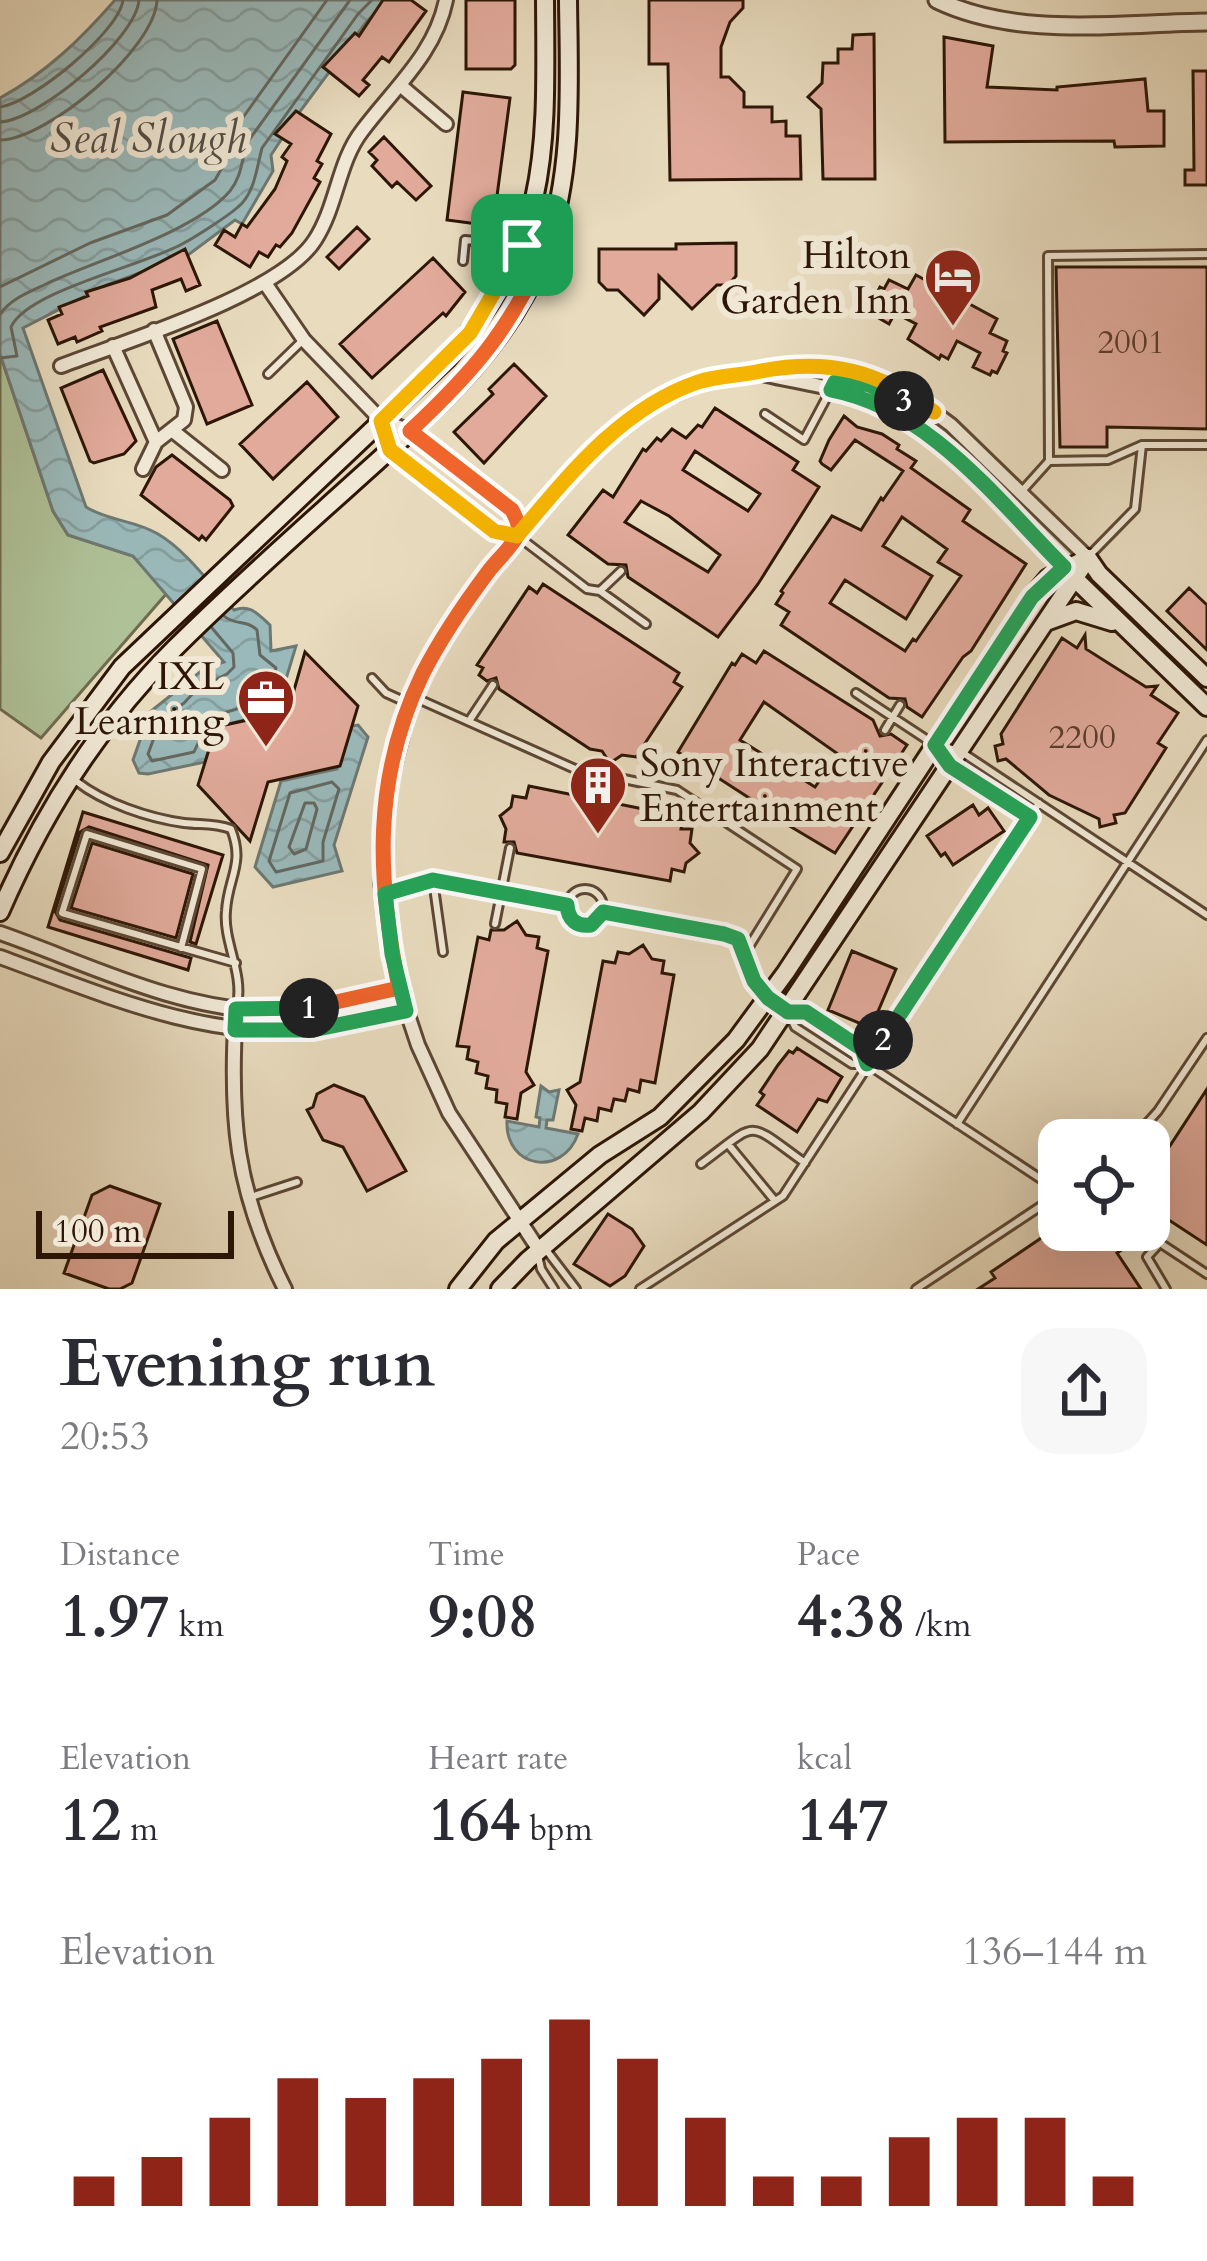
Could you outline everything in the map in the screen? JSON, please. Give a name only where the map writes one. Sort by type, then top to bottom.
[{"type":"main road","points":[[0,853],[51,762],[122,667],[470,333],[522,245],[544,150],[544,0]]},
{"type":"main road","points":[[0,913],[26,855],[71,777],[142,685],[410,431],[490,350],[518,308],[544,253],[566,154],[568,0]]},
{"type":"main road","points":[[458,1289],[476,1262],[519,1222],[604,1152],[642,1130],[727,1052],[768,998],[1032,597],[1088,557],[1099,574],[1207,678]]},
{"type":"main road","points":[[500,1289],[712,1102],[788,1012],[1045,622],[1069,574]]},
{"type":"main road","points":[[1069,574],[1207,707]]},
{"type":"main road","points":[[1045,622],[1076,611],[1097,614],[1121,626]]},
{"type":"street","points":[[61,366],[265,283],[294,263],[312,245],[334,203],[349,151],[435,36],[446,0]]},
{"type":"street","points":[[938,0],[965,13],[1031,24],[1207,22]]},
{"type":"street","points":[[400,85],[446,124]]},
{"type":"street","points":[[265,283],[304,340],[381,421],[390,450],[494,531],[517,536]]},
{"type":"street","points":[[143,469],[156,442],[184,420],[186,407],[154,329]]},
{"type":"street","points":[[112,346],[156,442]]},
{"type":"street","points":[[539,1250],[449,1113],[406,1011],[381,870],[394,756],[412,700],[444,637],[517,536],[580,463],[645,408],[694,384],[787,364],[858,373],[896,388],[934,412],[1088,557]]},
{"type":"street","points":[[757,373],[885,406],[912,422],[937,441],[1069,574]]},
{"type":"street","points":[[831,390],[835,382],[845,380],[869,385],[934,412]]},
{"type":"street","points":[[381,421],[410,431],[512,510],[518,522],[517,536]]},
{"type":"street","points":[[173,431],[222,470]]},
{"type":"street","points":[[0,933],[169,993],[236,1009],[306,1009],[399,988]]},
{"type":"street","points":[[0,957],[157,1012],[235,1030],[313,1030],[406,1011]]},
{"type":"street","points":[[236,1009],[232,1111],[248,1198],[264,1248],[285,1289]]},
{"type":"lane","points":[[463,261],[465,240],[522,245],[544,253]]},
{"type":"lane","points":[[1021,493],[1049,460],[1048,256],[1207,254]]},
{"type":"lane","points":[[268,374],[304,340]]},
{"type":"lane","points":[[765,414],[804,440],[831,390]]},
{"type":"lane","points":[[1049,460],[1108,460],[1142,445],[1207,445]]},
{"type":"lane","points":[[1088,557],[1135,509],[1142,445]]},
{"type":"lane","points":[[517,536],[587,589],[600,591],[646,624]]},
{"type":"lane","points":[[600,591],[621,571]]},
{"type":"lane","points":[[372,678],[386,693],[470,721],[575,769],[677,790],[797,869],[744,953]]},
{"type":"lane","points":[[470,721],[494,685]]},
{"type":"lane","points":[[856,693],[955,759],[1030,817]]},
{"type":"lane","points":[[885,730],[900,706]]},
{"type":"lane","points":[[958,1124],[1206,744]]},
{"type":"lane","points":[[935,745],[1039,803],[1207,915]]},
{"type":"lane","points":[[71,777],[98,798],[184,823],[209,821],[231,829],[240,851],[225,914],[236,963],[236,1009]]},
{"type":"lane","points":[[640,1289],[783,1196],[1039,803]]},
{"type":"lane","points":[[181,947],[202,869],[87,834],[62,913],[236,963]]},
{"type":"lane","points":[[495,924],[509,848]]},
{"type":"lane","points":[[433,880],[443,952]]},
{"type":"lane","points":[[385,894],[433,880],[567,905]]},
{"type":"lane","points":[[588,890],[602,900],[603,912],[591,925],[579,925],[570,917],[567,905],[572,895],[588,890]]},
{"type":"lane","points":[[603,912],[738,939],[754,981],[788,1012],[795,1027],[852,1064],[867,1064],[1038,1178]]},
{"type":"lane","points":[[788,1012],[806,1012],[862,1049],[867,1064]]},
{"type":"lane","points":[[1151,1119],[1207,1038]]},
{"type":"lane","points":[[701,1164],[747,1129],[758,1129],[805,1163]]},
{"type":"lane","points":[[728,1144],[775,1201]]},
{"type":"lane","points":[[248,1198],[297,1182]]},
{"type":"lane","points":[[916,1289],[1038,1206]]},
{"type":"lane","points":[[1166,1289],[1147,1257],[1160,1243],[1207,1274]]},
{"type":"lane","points":[[554,1289],[539,1264],[539,1250],[554,1256],[576,1289]]},
{"type":"green space","points":[[0,354],[53,511],[68,535],[133,556],[167,593],[41,738],[0,709]]},
{"type":"water","name":"Seal Slough","points":[[115,0],[390,0],[367,21],[271,155],[273,171],[242,224],[235,220],[188,255],[107,285],[23,328],[86,507],[169,541],[234,610],[249,609],[270,625],[271,651],[296,646],[276,712],[216,727],[205,762],[148,774],[139,773],[133,760],[150,712],[205,668],[224,662],[133,556],[68,535],[53,511],[0,354],[0,98],[62,54]]},
{"type":"water","points":[[358,725],[368,737],[334,845],[342,871],[273,887],[255,867],[281,781],[337,769],[352,726]]},
{"type":"water","points":[[541,1086],[549,1092],[559,1090],[553,1120],[547,1120],[546,1128],[578,1134],[570,1148],[548,1162],[536,1162],[515,1149],[507,1121],[539,1127]]},
{"type":"building","points":[[383,0],[411,0],[426,11],[389,62],[382,57],[363,80],[369,85],[359,96],[323,67],[355,33],[359,36]]},
{"type":"building","points":[[466,0],[515,0],[515,65],[511,69],[466,69]]},
{"type":"building","points":[[649,0],[743,0],[721,47],[721,77],[729,77],[744,92],[744,107],[772,107],[772,122],[786,121],[786,136],[800,136],[801,179],[670,180],[668,64],[649,64]]},
{"type":"building","points":[[874,34],[875,179],[823,179],[821,109],[808,97],[822,83],[823,63],[838,63],[838,49],[852,49],[853,35]]},
{"type":"building","points":[[944,37],[993,46],[987,87],[1057,90],[1145,79],[1148,111],[1164,111],[1164,146],[1115,147],[1114,141],[945,142]]},
{"type":"building","points":[[1193,71],[1207,71],[1207,185],[1185,185],[1185,170],[1194,170]]},
{"type":"building","points":[[463,92],[510,98],[493,226],[447,220]]},
{"type":"building","points":[[296,111],[331,134],[317,161],[322,164],[314,178],[320,182],[292,233],[268,257],[259,252],[250,267],[215,245],[224,230],[235,237],[242,224],[247,227],[275,189],[287,161],[282,157],[291,144],[275,134]]},
{"type":"building","points":[[384,137],[431,186],[416,200],[397,182],[392,187],[372,166],[377,160],[369,152]]},
{"type":"building","points":[[357,227],[369,239],[339,269],[327,257]]},
{"type":"building","points":[[736,243],[736,276],[728,285],[717,285],[692,309],[659,276],[659,299],[644,315],[618,290],[607,290],[599,282],[599,249]]},
{"type":"building","points":[[185,249],[200,285],[186,291],[181,279],[152,290],[156,307],[100,327],[102,331],[77,342],[75,337],[58,344],[48,320],[62,314],[59,307]]},
{"type":"building","points":[[433,258],[465,292],[446,316],[443,313],[372,378],[340,344]]},
{"type":"building","points":[[1056,267],[1207,267],[1207,429],[1107,427],[1107,447],[1060,447]]},
{"type":"building","name":"Hilton Garden Inn","points":[[916,275],[997,319],[990,333],[1007,341],[1003,351],[1007,353],[997,373],[990,375],[973,367],[980,353],[957,341],[948,359],[941,355],[939,359],[908,339],[916,324],[895,313],[889,324],[872,314],[870,307],[880,287],[884,289],[889,280],[908,289]]},
{"type":"building","points":[[217,321],[252,405],[207,424],[173,339]]},
{"type":"building","points":[[514,364],[546,396],[484,463],[454,432],[493,394],[489,389]]},
{"type":"building","points":[[103,370],[136,441],[124,454],[94,463],[61,388]]},
{"type":"building","points":[[307,382],[338,417],[273,479],[240,444]]},
{"type":"building","points":[[715,408],[798,462],[793,470],[819,487],[718,637],[628,577],[626,565],[608,564],[568,535],[603,490],[613,497],[643,449],[657,438],[661,441],[672,429],[686,438],[698,425],[702,427]],"holes":[[[695,451],[760,494],[748,511],[683,470]],[[641,501],[720,555],[708,572],[625,522]]]},
{"type":"building","points":[[844,416],[857,427],[882,434],[916,461],[911,468],[970,510],[963,521],[1026,564],[922,717],[907,707],[905,699],[889,698],[781,625],[789,612],[776,604],[781,591],[832,516],[861,530],[903,471],[855,440],[831,470],[820,461]],"holes":[[[902,517],[947,549],[938,562],[961,576],[905,651],[830,603],[845,580],[906,619],[932,576],[883,546]]]},
{"type":"building","points":[[172,455],[233,506],[206,540],[202,536],[199,540],[141,495],[156,467]]},
{"type":"building","points":[[543,584],[679,673],[674,682],[682,687],[636,757],[622,755],[610,763],[602,751],[590,749],[499,689],[496,678],[487,681],[479,675],[483,668],[477,665],[529,587],[537,593]]},
{"type":"building","points":[[1189,588],[1207,605],[1207,650],[1167,611]]},
{"type":"building","points":[[1085,635],[1086,649],[1146,687],[1157,686],[1151,695],[1178,713],[1158,743],[1166,748],[1125,813],[1114,815],[1116,823],[1100,827],[1099,819],[1049,795],[1006,759],[998,761],[995,746],[1003,744],[1001,734],[1062,638],[1077,648]]},
{"type":"building","points":[[764,651],[873,720],[880,736],[891,734],[907,745],[835,853],[678,752],[732,663],[742,654],[756,663]],"holes":[[[764,702],[838,754],[815,787],[740,740]]]},
{"type":"building","points":[[305,652],[358,706],[340,766],[268,782],[250,841],[198,785],[216,727],[288,711]]},
{"type":"building","name":"Sony Interactive Entertainment","points":[[529,786],[683,817],[681,829],[692,829],[690,843],[699,853],[686,863],[684,872],[672,869],[670,881],[517,853],[514,842],[504,842],[506,829],[500,816],[511,807],[513,796],[526,798]]},
{"type":"building","points":[[973,805],[979,815],[988,808],[1004,831],[953,865],[927,836]]},
{"type":"building","points":[[83,812],[223,855],[196,944],[190,942],[208,865],[89,827],[80,832],[55,911],[60,920],[191,958],[188,970],[48,927]]},
{"type":"building","points":[[92,843],[193,874],[176,938],[71,908]]},
{"type":"building","points":[[517,921],[526,935],[539,937],[537,948],[548,951],[526,1072],[534,1085],[521,1093],[517,1119],[505,1117],[507,1104],[496,1102],[497,1090],[486,1088],[488,1076],[476,1073],[478,1062],[467,1059],[469,1047],[457,1046],[478,937],[489,940],[491,930],[504,930]]},
{"type":"building","points":[[643,945],[652,959],[664,961],[662,973],[674,975],[655,1083],[641,1080],[639,1092],[628,1089],[625,1101],[614,1099],[611,1111],[599,1108],[597,1121],[585,1118],[582,1131],[571,1129],[576,1105],[567,1090],[580,1082],[603,961],[615,963],[618,952],[629,954]]},
{"type":"building","points":[[852,951],[896,969],[871,1028],[828,1010]]},
{"type":"building","points":[[797,1048],[842,1077],[827,1102],[818,1099],[797,1132],[757,1105],[778,1065]]},
{"type":"building","points":[[334,1085],[364,1097],[406,1171],[367,1191],[343,1147],[323,1140],[307,1110],[317,1094]]},
{"type":"building","points":[[1207,1089],[1207,1245],[1170,1221],[1170,1146]]},
{"type":"building","points":[[110,1186],[160,1204],[132,1283],[120,1289],[64,1273],[92,1195]]},
{"type":"building","points":[[608,1214],[632,1229],[644,1246],[625,1276],[610,1286],[574,1264]]},
{"type":"building","points":[[1038,1240],[1038,1251],[1120,1251],[1141,1289],[978,1289],[995,1278],[991,1272]]},
{"type":"place","name":"Hilton Garden Inn","points":[[953,328]]},
{"type":"place","name":"IXL Learning","points":[[266,749]]},
{"type":"place","name":"Sony Interactive Entertainment","points":[[598,836]]},
{"type":"route","points":[[522,245],[470,333],[381,421],[390,450],[494,531],[517,536],[580,463],[663,397],[720,376],[787,364],[823,366],[896,388],[934,412],[869,385],[845,380],[835,382],[831,390],[885,406],[912,422],[1064,567],[1032,597],[935,745],[950,766],[1030,817],[867,1064],[862,1049],[806,1012],[788,1012],[768,998],[754,981],[738,939],[603,912],[591,925],[579,925],[570,917],[567,905],[433,880],[385,894],[392,954],[399,988],[406,1011],[313,1030],[235,1030],[236,1009],[306,1009],[399,988],[385,894],[381,883],[384,813],[394,756],[430,661],[517,536],[518,522],[512,510],[410,431],[465,380],[511,319],[544,253],[522,245]]}]
